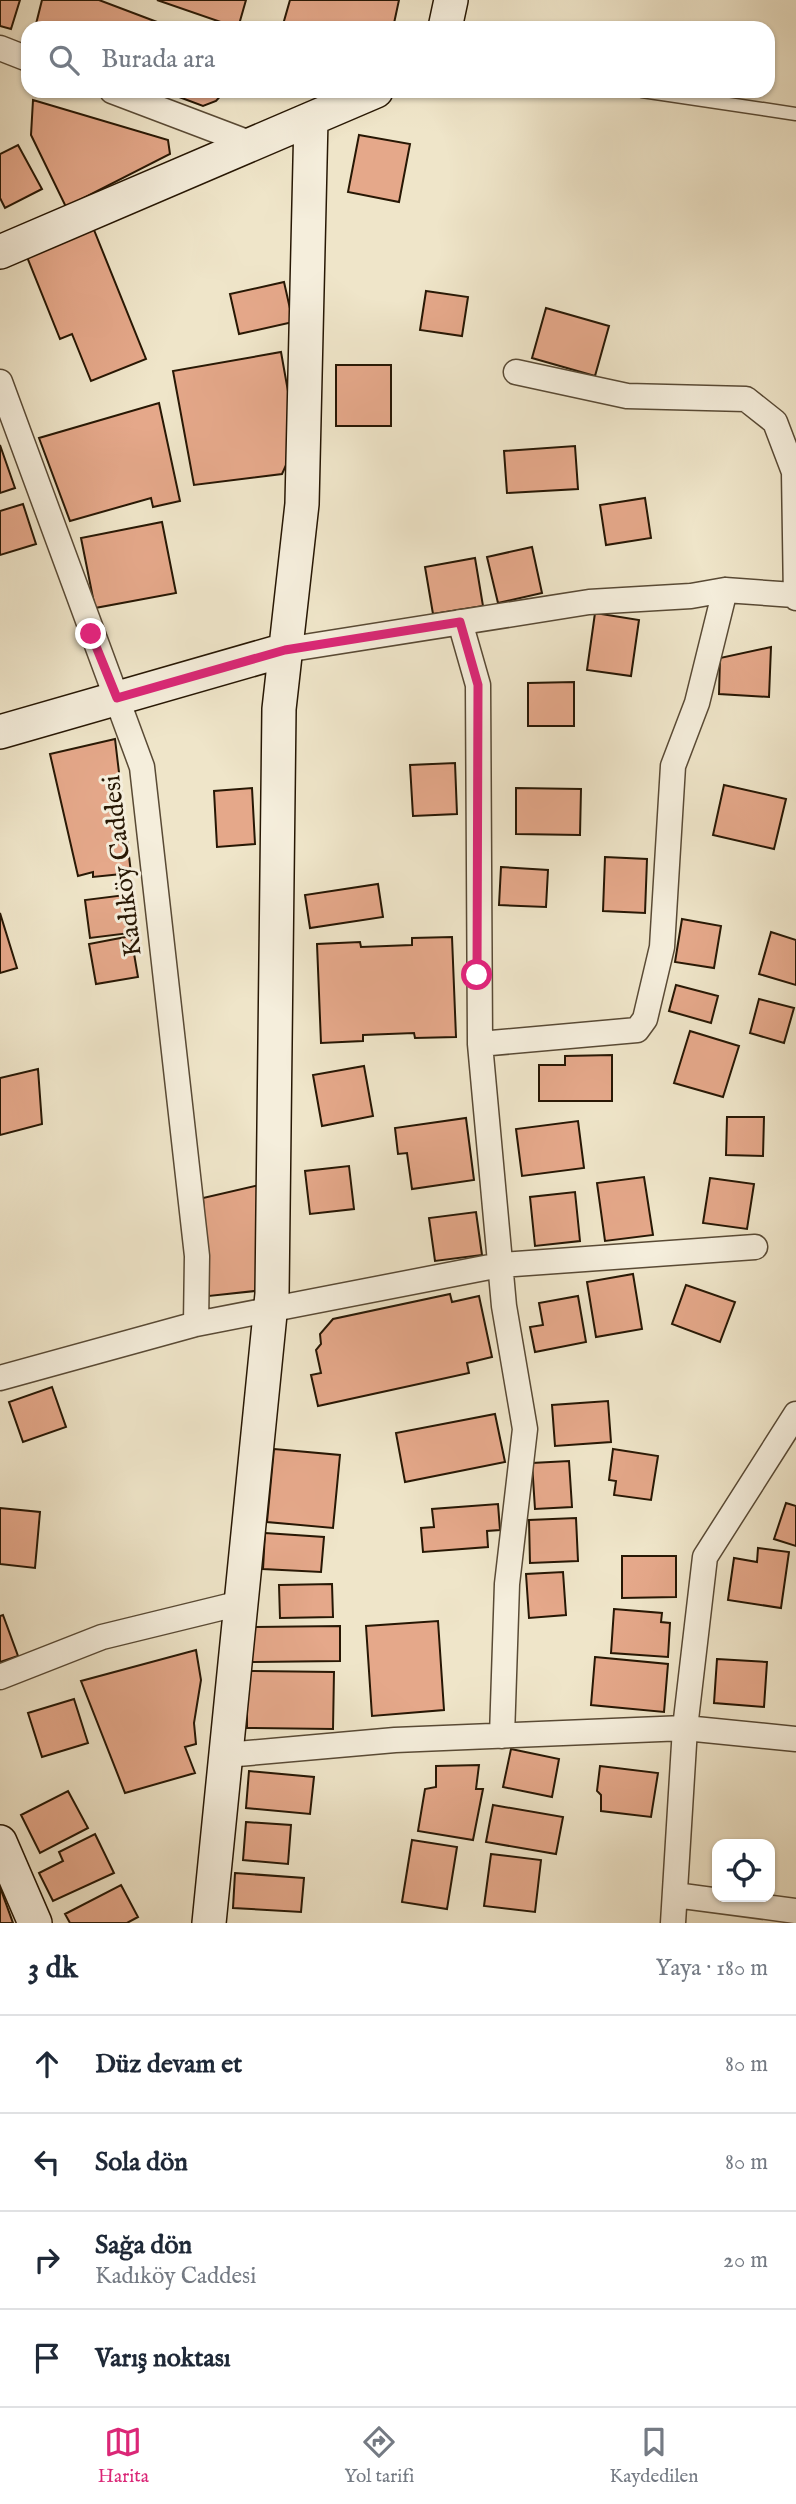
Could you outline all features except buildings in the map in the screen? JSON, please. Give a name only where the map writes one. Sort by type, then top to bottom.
[{"type":"street","points":[[446,21],[451,0]]},
{"type":"street","points":[[0,48],[21,56]]},
{"type":"street","points":[[130,98],[252,144]]},
{"type":"street","points":[[0,252],[360,98]]},
{"type":"street","points":[[228,1923],[209,1923],[270,1312],[279,709],[302,504],[311,119]]},
{"type":"street","points":[[0,732],[285,650],[589,602],[691,596],[725,590],[795,597],[794,472],[775,422],[746,399],[627,396],[516,372]]},
{"type":"street","name":"Kadıköy Caddesi","points":[[0,382],[142,767],[197,1256],[196,1324]]},
{"type":"street","points":[[480,1044],[637,1030],[645,1019],[662,947],[673,766],[697,703],[725,590]]},
{"type":"street","points":[[460,622],[478,685],[480,1044],[500,1265],[525,1429],[507,1584],[502,1735]]},
{"type":"street","points":[[0,1378],[196,1324],[270,1312],[500,1265],[755,1247]]},
{"type":"street","points":[[673,1923],[685,1728],[705,1557],[795,1416]]},
{"type":"street","points":[[0,1677],[102,1637],[241,1603]]},
{"type":"street","points":[[226,1755],[395,1740],[685,1728],[796,1739]]},
{"type":"street","points":[[0,1842],[35,1923]]},
{"type":"street","points":[[675,1895],[796,1911]]},
{"type":"lane","points":[[689,98],[796,114]]},
{"type":"route","points":[[91,634],[117,698],[285,650],[460,622],[478,685],[477,975]]}]
